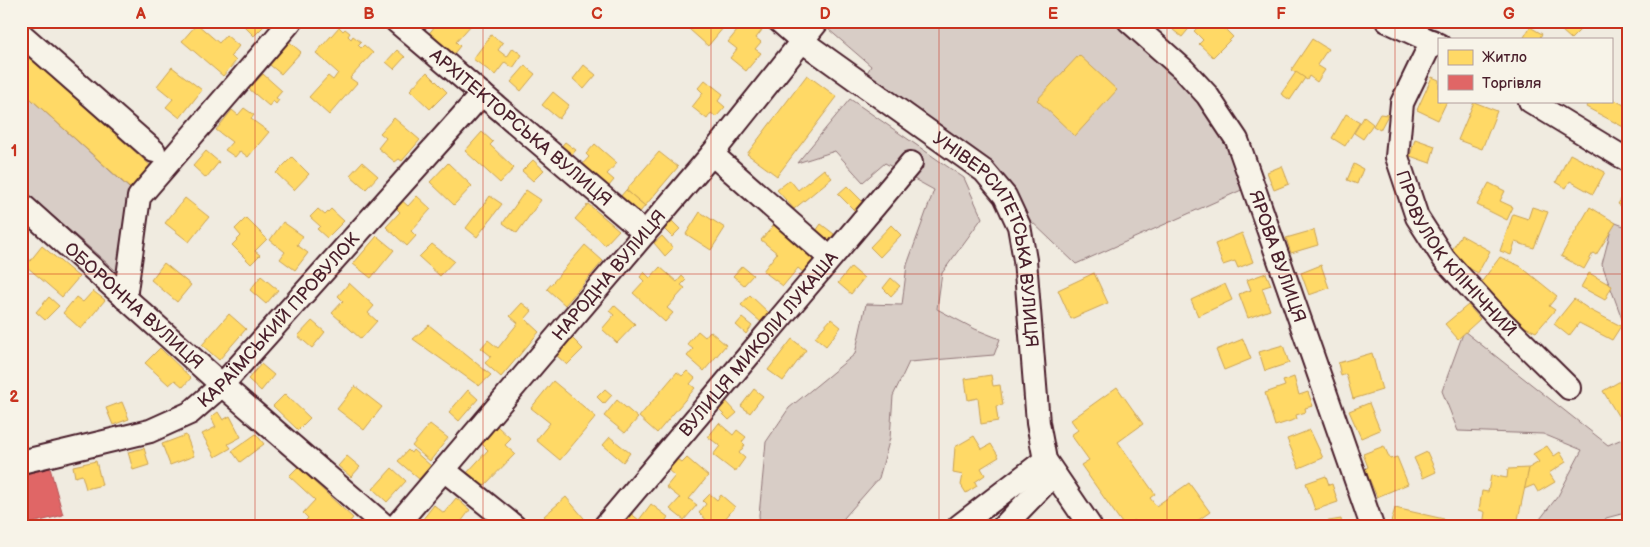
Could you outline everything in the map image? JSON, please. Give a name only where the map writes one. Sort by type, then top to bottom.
[{"type":"street","points":[[125,298],[139,197],[291,21]]},
{"type":"street","name":"АРХІТЕКТОРСЬКА ВУЛИЦЯ","points":[[396,21],[645,233]]},
{"type":"street","name":"УНІВЕРСИТЕТСЬКА ВУЛИЦЯ","points":[[779,21],[802,41],[984,170],[1005,196],[1019,226],[1025,260],[1038,423],[1050,467],[1090,526]]},
{"type":"street","name":"НАРОДНА ВУЛИЦЯ","points":[[396,526],[712,154],[818,21]]},
{"type":"street","name":"ЯРОВА ВУЛИЦЯ","points":[[1129,21],[1184,70],[1207,95],[1237,140],[1372,526]]},
{"type":"street","points":[[1387,21],[1436,43]]},
{"type":"street","points":[[21,34],[154,151]]},
{"type":"street","name":"ПРОВУЛОК КЛІНІЧНИЙ","points":[[1436,43],[1402,103],[1397,157],[1417,217],[1444,258],[1499,319],[1569,388]]},
{"type":"street","name":"КАРАЇМСЬКИЙ ПРОВУЛОК","points":[[21,462],[150,431],[190,413],[222,385],[482,94]]},
{"type":"street","points":[[1532,102],[1629,161]]},
{"type":"street","points":[[712,154],[830,258]]},
{"type":"street","name":"ВУЛИЦЯ МИКОЛИ ЛУКАША","points":[[605,526],[912,163]]},
{"type":"street","name":"ОБОРОННА ВУЛИЦЯ","points":[[21,204],[222,385],[385,526]]},
{"type":"street","points":[[960,526],[1050,467]]},
{"type":"street","points":[[1004,526],[1050,467]]},
{"type":"street","points":[[444,470],[514,526]]},
{"type":"shaded area","points":[[833,21],[1114,21],[1179,78],[1200,102],[1231,148],[1246,188],[1076,264],[1005,196],[861,83],[871,66],[828,29]]},
{"type":"shaded area","points":[[21,90],[139,197],[122,276],[21,188]]},
{"type":"shaded area","points":[[850,99],[964,178],[982,218],[942,273],[937,309],[975,329],[1000,339],[994,355],[909,362],[893,396],[890,438],[879,478],[837,526],[760,526],[759,515],[766,442],[789,408],[855,354],[866,304],[902,305],[907,265],[934,190],[885,163],[863,182],[835,151],[797,163]]},
{"type":"shaded area","points":[[1613,222],[1629,228],[1629,338],[1602,264]]},
{"type":"shaded area","points":[[1464,331],[1608,445],[1629,436],[1629,512],[1606,518],[1601,526],[1539,526],[1537,523],[1558,496],[1582,450],[1543,434],[1458,431],[1442,391]]},
{"type":"building: Житло","points":[[239,21],[269,21],[254,36]]},
{"type":"building: Житло","points":[[423,21],[432,21],[422,32],[418,28]]},
{"type":"building: Житло","points":[[439,21],[469,21],[472,24],[456,42],[460,46],[452,56],[427,36]]},
{"type":"building: Житло","points":[[680,21],[729,21],[708,46]]},
{"type":"building: Житло","points":[[745,21],[751,21],[762,30],[756,38],[761,42],[755,49],[761,53],[746,71],[730,58],[737,49],[728,42]]},
{"type":"building: Житло","points":[[1180,21],[1188,21],[1192,25],[1182,37],[1173,30]]},
{"type":"building: Житло","points":[[1204,21],[1217,21],[1233,37],[1213,57],[1199,44],[1203,40],[1194,31]]},
{"type":"building: Житло","points":[[1551,21],[1571,21],[1581,29],[1570,38]]},
{"type":"building: Житло","points":[[197,24],[219,43],[226,35],[239,46],[231,56],[236,61],[223,76],[182,41]]},
{"type":"building: Житло","points":[[339,27],[343,31],[345,29],[350,33],[348,36],[351,39],[353,36],[361,42],[358,45],[361,48],[364,45],[373,53],[350,78],[357,83],[329,115],[309,97],[328,76],[333,80],[338,73],[316,53]]},
{"type":"building: Житло","points":[[1530,27],[1542,34],[1540,38],[1524,38]]},
{"type":"building: Житло","points":[[491,35],[503,43],[498,50],[507,57],[513,48],[522,55],[513,68],[505,62],[495,75],[473,59]]},
{"type":"building: Житло","points":[[285,38],[301,52],[281,74],[265,61]]},
{"type":"building: Житло","points":[[1312,39],[1328,49],[1317,65],[1325,70],[1317,82],[1309,76],[1307,80],[1291,70]]},
{"type":"building: Житло","points":[[21,50],[152,167],[132,190],[21,90]]},
{"type":"building: Житло","points":[[397,50],[405,57],[394,69],[386,62]]},
{"type":"building: Житло","points":[[1079,55],[1117,90],[1075,136],[1037,100]]},
{"type":"building: Житло","points":[[584,65],[596,75],[584,89],[573,79]]},
{"type":"building: Житло","points":[[525,66],[535,74],[521,91],[511,82]]},
{"type":"building: Житло","points":[[172,67],[202,90],[180,118],[166,107],[173,99],[157,86]]},
{"type":"building: Житло","points":[[427,72],[447,92],[430,109],[410,90]]},
{"type":"building: Житло","points":[[1296,72],[1305,78],[1290,100],[1281,94]]},
{"type":"building: Житло","points":[[263,74],[282,91],[276,98],[279,100],[276,104],[273,101],[269,106],[249,89]]},
{"type":"building: Житло","points":[[807,75],[837,97],[777,176],[747,154]]},
{"type":"building: Житло","points":[[1432,77],[1438,80],[1438,102],[1447,102],[1438,120],[1417,110]]},
{"type":"building: Житло","points":[[705,80],[723,94],[718,101],[725,107],[716,117],[711,113],[707,119],[692,107],[703,93],[698,88]]},
{"type":"building: Житло","points":[[553,92],[569,105],[559,119],[542,105]]},
{"type":"building: Житло","points":[[1612,99],[1624,105],[1625,103],[1629,105],[1629,130],[1586,107],[1588,102],[1612,102]]},
{"type":"building: Житло","points":[[1474,102],[1497,111],[1482,149],[1458,140]]},
{"type":"building: Житло","points":[[244,108],[254,115],[251,119],[269,132],[248,157],[240,151],[235,157],[225,150],[232,142],[216,130],[232,110],[238,115]]},
{"type":"building: Житло","points":[[1346,114],[1360,122],[1345,146],[1332,138]]},
{"type":"building: Житло","points":[[1380,114],[1388,115],[1380,130],[1373,126]]},
{"type":"building: Житло","points":[[1364,117],[1373,124],[1363,139],[1354,133]]},
{"type":"building: Житло","points":[[394,118],[420,140],[402,161],[399,159],[395,162],[378,148],[386,138],[380,133]]},
{"type":"building: Житло","points":[[482,132],[493,142],[490,145],[514,168],[500,183],[465,151]]},
{"type":"building: Житло","points":[[1415,139],[1435,146],[1430,163],[1410,156]]},
{"type":"building: Житло","points":[[565,142],[576,150],[569,158],[559,149]]},
{"type":"building: Житло","points":[[595,144],[617,163],[607,174],[614,180],[604,192],[578,169],[589,157],[586,154]]},
{"type":"building: Житло","points":[[206,151],[219,162],[206,178],[193,166]]},
{"type":"building: Житло","points":[[659,152],[678,167],[645,206],[626,190]]},
{"type":"building: Житло","points":[[1570,154],[1605,172],[1593,194],[1570,181],[1566,188],[1556,182]]},
{"type":"building: Житло","points":[[292,157],[309,174],[294,190],[276,173]]},
{"type":"building: Житло","points":[[533,160],[544,170],[533,181],[522,171]]},
{"type":"building: Житло","points":[[362,162],[378,176],[366,189],[350,175]]},
{"type":"building: Житло","points":[[448,163],[472,186],[454,205],[430,182]]},
{"type":"building: Житло","points":[[1354,164],[1363,169],[1357,184],[1347,180]]},
{"type":"building: Житло","points":[[1282,166],[1289,184],[1274,190],[1267,172]]},
{"type":"building: Житло","points":[[824,169],[832,178],[794,209],[777,190],[790,180],[798,190]]},
{"type":"building: Житло","points":[[1489,183],[1505,191],[1500,201],[1513,207],[1507,220],[1477,205]]},
{"type":"building: Житло","points":[[847,186],[863,202],[855,211],[838,194]]},
{"type":"building: Житло","points":[[526,190],[541,200],[517,233],[503,223]]},
{"type":"building: Житло","points":[[626,190],[645,206],[635,218],[620,197]]},
{"type":"building: Житло","points":[[1627,190],[1629,191],[1629,211],[1618,204]]},
{"type":"building: Житло","points":[[417,196],[431,209],[411,231],[416,236],[407,246],[386,227],[400,212],[393,205],[399,198],[408,206]]},
{"type":"building: Житло","points":[[490,196],[502,204],[477,237],[466,228]]},
{"type":"building: Житло","points":[[185,198],[209,217],[189,242],[165,223]]},
{"type":"building: Житло","points":[[588,204],[619,230],[605,245],[575,219]]},
{"type":"building: Житло","points":[[1532,207],[1548,212],[1534,248],[1515,242],[1511,255],[1500,251],[1513,214],[1528,219]]},
{"type":"building: Житло","points":[[1590,207],[1616,223],[1596,255],[1593,253],[1584,269],[1561,256]]},
{"type":"building: Житло","points":[[318,209],[325,215],[331,209],[344,221],[327,238],[317,229],[320,226],[310,217]]},
{"type":"building: Житло","points":[[700,212],[725,228],[711,250],[686,234]]},
{"type":"building: Житло","points":[[246,218],[267,239],[255,251],[260,255],[251,264],[232,245],[241,236],[235,229]]},
{"type":"building: Житло","points":[[670,219],[680,229],[672,237],[662,227]]},
{"type":"building: Житло","points":[[283,222],[303,236],[297,245],[308,253],[295,270],[280,259],[285,252],[270,240]]},
{"type":"building: Житло","points":[[821,224],[834,234],[829,240],[816,231]]},
{"type":"building: Житло","points":[[774,225],[815,259],[804,273],[798,268],[783,286],[763,271],[777,253],[761,240]]},
{"type":"building: Житло","points":[[891,225],[901,235],[880,257],[870,247]]},
{"type":"building: Житло","points":[[1314,230],[1318,245],[1291,253],[1286,238]]},
{"type":"building: Житло","points":[[1242,233],[1253,262],[1238,268],[1235,261],[1223,265],[1215,244]]},
{"type":"building: Житло","points":[[1461,235],[1490,251],[1478,273],[1448,257]]},
{"type":"building: Житло","points":[[377,236],[394,250],[371,278],[353,264]]},
{"type":"building: Житло","points":[[662,236],[673,248],[665,256],[654,243]]},
{"type":"building: Житло","points":[[432,244],[454,261],[440,276],[419,257]]},
{"type":"building: Житло","points":[[585,245],[603,261],[565,305],[547,289]]},
{"type":"building: Житло","points":[[42,246],[79,277],[62,297],[26,266]]},
{"type":"building: Житло","points":[[1500,257],[1520,266],[1557,296],[1549,306],[1555,310],[1536,332],[1499,315],[1477,288]]},
{"type":"building: Житло","points":[[164,263],[191,285],[177,302],[151,280]]},
{"type":"building: Житло","points":[[1321,265],[1329,288],[1309,295],[1301,273]]},
{"type":"building: Житло","points":[[742,266],[753,275],[744,285],[733,276]]},
{"type":"building: Житло","points":[[660,267],[677,282],[682,276],[686,280],[681,285],[685,288],[667,308],[673,313],[665,322],[633,293],[644,281],[640,277],[644,272],[650,278]]},
{"type":"building: Житло","points":[[851,267],[864,278],[851,294],[838,283]]},
{"type":"building: Житло","points":[[1094,273],[1108,303],[1071,319],[1058,290]]},
{"type":"building: Житло","points":[[1266,273],[1271,285],[1262,288],[1270,310],[1248,318],[1239,294],[1251,290],[1247,280]]},
{"type":"building: Житло","points":[[1589,273],[1612,286],[1605,300],[1581,287]]},
{"type":"building: Житло","points":[[261,276],[278,290],[266,304],[250,290]]},
{"type":"building: Житло","points":[[891,278],[900,286],[891,296],[883,288]]},
{"type":"building: Житло","points":[[349,283],[374,306],[368,313],[377,321],[361,339],[332,313],[343,301],[338,296]]},
{"type":"building: Житло","points":[[1225,284],[1232,300],[1198,316],[1191,300]]},
{"type":"building: Житло","points":[[93,291],[105,300],[81,329],[63,313],[76,297],[83,302]]},
{"type":"building: Житло","points":[[750,295],[769,313],[761,322],[741,305]]},
{"type":"building: Житло","points":[[49,297],[59,306],[45,320],[36,312]]},
{"type":"building: Житло","points":[[1574,299],[1590,310],[1621,326],[1612,340],[1579,323],[1569,336],[1554,324]]},
{"type":"building: Житло","points":[[522,303],[532,311],[525,319],[539,332],[501,377],[485,363],[491,356],[481,348],[488,340],[498,348],[518,323],[510,316]]},
{"type":"building: Житло","points":[[614,305],[635,324],[617,343],[602,329],[614,315],[609,311]]},
{"type":"building: Житло","points":[[1468,305],[1480,319],[1458,339],[1445,324]]},
{"type":"building: Житло","points":[[229,314],[246,329],[219,360],[202,345]]},
{"type":"building: Житло","points":[[742,318],[752,326],[746,334],[736,325]]},
{"type":"building: Житло","points":[[831,319],[841,327],[826,346],[815,337]]},
{"type":"building: Житло","points":[[312,321],[325,332],[312,348],[298,336]]},
{"type":"building: Житло","points":[[429,325],[491,375],[479,386],[413,339]]},
{"type":"building: Житло","points":[[698,331],[705,337],[710,331],[726,345],[704,371],[687,356],[693,349],[687,344]]},
{"type":"building: Житло","points":[[570,336],[583,349],[567,365],[555,354]]},
{"type":"building: Житло","points":[[792,339],[806,350],[783,381],[768,370]]},
{"type":"building: Житло","points":[[1243,339],[1251,359],[1224,370],[1216,350]]},
{"type":"building: Житло","points":[[1283,345],[1289,363],[1265,371],[1259,352]]},
{"type":"building: Житло","points":[[160,348],[191,378],[183,387],[175,380],[169,385],[145,363]]},
{"type":"building: Житло","points":[[1372,353],[1382,390],[1353,399],[1346,374],[1341,376],[1338,363]]},
{"type":"building: Житло","points":[[21,358],[27,375],[21,377]]},
{"type":"building: Житло","points":[[261,364],[274,375],[261,391],[248,379]]},
{"type":"building: Житло","points":[[687,371],[695,378],[690,384],[695,388],[657,433],[639,417],[677,372],[682,376]]},
{"type":"building: Житло","points":[[991,375],[993,386],[1000,385],[1003,405],[996,406],[998,421],[981,424],[978,398],[968,400],[965,379]]},
{"type":"building: Житло","points":[[1629,376],[1629,427],[1626,429],[1603,391]]},
{"type":"building: Житло","points":[[1294,377],[1299,395],[1308,392],[1313,406],[1305,408],[1306,412],[1296,415],[1297,419],[1275,426],[1265,393],[1285,386],[1283,381]]},
{"type":"building: Житло","points":[[553,381],[596,417],[560,460],[536,440],[550,423],[531,408]]},
{"type":"building: Житло","points":[[355,386],[382,407],[364,430],[337,409]]},
{"type":"building: Житло","points":[[1117,387],[1143,424],[1118,442],[1155,494],[1150,498],[1156,506],[1189,483],[1210,512],[1190,526],[1138,526],[1134,520],[1124,526],[1081,465],[1089,460],[1071,435],[1078,430],[1071,420]]},
{"type":"building: Житло","points":[[605,389],[612,395],[604,404],[597,397]]},
{"type":"building: Житло","points":[[754,389],[763,396],[750,413],[741,406]]},
{"type":"building: Житло","points":[[468,390],[478,399],[459,421],[449,412]]},
{"type":"building: Житло","points":[[285,394],[310,418],[298,430],[273,406]]},
{"type":"building: Житло","points":[[617,400],[638,418],[625,433],[604,416]]},
{"type":"building: Житло","points":[[725,400],[737,413],[729,420],[716,407]]},
{"type":"building: Житло","points":[[122,402],[129,419],[113,425],[106,408]]},
{"type":"building: Житло","points":[[1369,403],[1380,430],[1361,438],[1349,411]]},
{"type":"building: Житло","points":[[218,412],[223,420],[230,416],[241,437],[228,444],[231,448],[215,457],[202,434],[216,427],[211,417]]},
{"type":"building: Житло","points":[[719,423],[733,435],[737,430],[746,437],[742,442],[745,445],[739,453],[745,458],[735,472],[713,455],[720,446],[708,437]]},
{"type":"building: Житло","points":[[430,424],[448,438],[430,461],[412,446]]},
{"type":"building: Житло","points":[[497,426],[511,439],[505,445],[515,454],[481,489],[466,474],[488,450],[481,443]]},
{"type":"building: Житло","points":[[1310,430],[1323,458],[1299,468],[1287,439]]},
{"type":"building: Житло","points":[[256,434],[264,444],[240,462],[232,451]]},
{"type":"building: Житло","points":[[186,435],[194,456],[170,465],[162,444]]},
{"type":"building: Житло","points":[[974,436],[982,449],[991,444],[999,457],[981,468],[985,475],[975,482],[977,486],[966,493],[961,485],[963,475],[953,473],[955,447]]},
{"type":"building: Житло","points":[[610,437],[630,453],[623,462],[603,445]]},
{"type":"building: Житло","points":[[1384,446],[1390,459],[1397,457],[1408,484],[1377,497],[1365,469],[1368,467],[1363,454]]},
{"type":"building: Житло","points":[[1547,446],[1554,456],[1560,452],[1566,462],[1549,473],[1555,482],[1538,492],[1534,485],[1524,489],[1529,468],[1539,462],[1533,454]]},
{"type":"building: Житло","points":[[144,448],[149,465],[133,470],[128,452]]},
{"type":"building: Житло","points":[[408,450],[411,453],[413,450],[431,466],[419,479],[398,461]]},
{"type":"building: Житло","points":[[1427,452],[1436,472],[1423,478],[1414,458]]},
{"type":"building: Житло","points":[[347,456],[360,467],[351,477],[338,466]]},
{"type":"building: Житло","points":[[687,458],[708,476],[689,499],[697,505],[684,520],[670,509],[680,498],[666,487],[675,476],[668,470],[677,459],[682,463]]},
{"type":"building: Житло","points":[[96,461],[102,485],[86,489],[82,475],[75,477],[73,466]]},
{"type":"building: Житло","points":[[298,467],[353,518],[346,526],[301,526],[308,518],[303,513],[315,500],[289,476]]},
{"type":"building: Житло","points":[[392,468],[406,481],[387,502],[373,489]]},
{"type":"building: Житло","points":[[1529,468],[1517,524],[1509,522],[1508,526],[1483,526],[1485,512],[1479,510],[1482,491],[1488,492],[1491,475],[1507,478],[1508,469]]},
{"type":"building: Житло","points":[[1326,476],[1329,485],[1332,484],[1338,502],[1315,510],[1306,483]]},
{"type":"building: Житло","points":[[710,494],[717,500],[721,495],[735,507],[719,526],[713,526],[699,513],[706,504],[703,501]]},
{"type":"building: Житло","points":[[566,497],[589,524],[588,526],[553,526],[544,516]]},
{"type":"building: Житло","points":[[456,498],[470,510],[458,526],[421,526],[419,524],[434,505],[444,513]]},
{"type":"building: Житло","points":[[651,504],[668,517],[662,526],[620,526],[630,513],[639,520]]},
{"type":"building: Житло","points":[[1395,508],[1444,519],[1443,526],[1390,526]]},
{"type":"building: Житло","points":[[1341,519],[1342,526],[1317,526],[1317,523]]},
{"type":"building: Торгівля","points":[[50,468],[63,515],[21,526],[21,475]]}]
